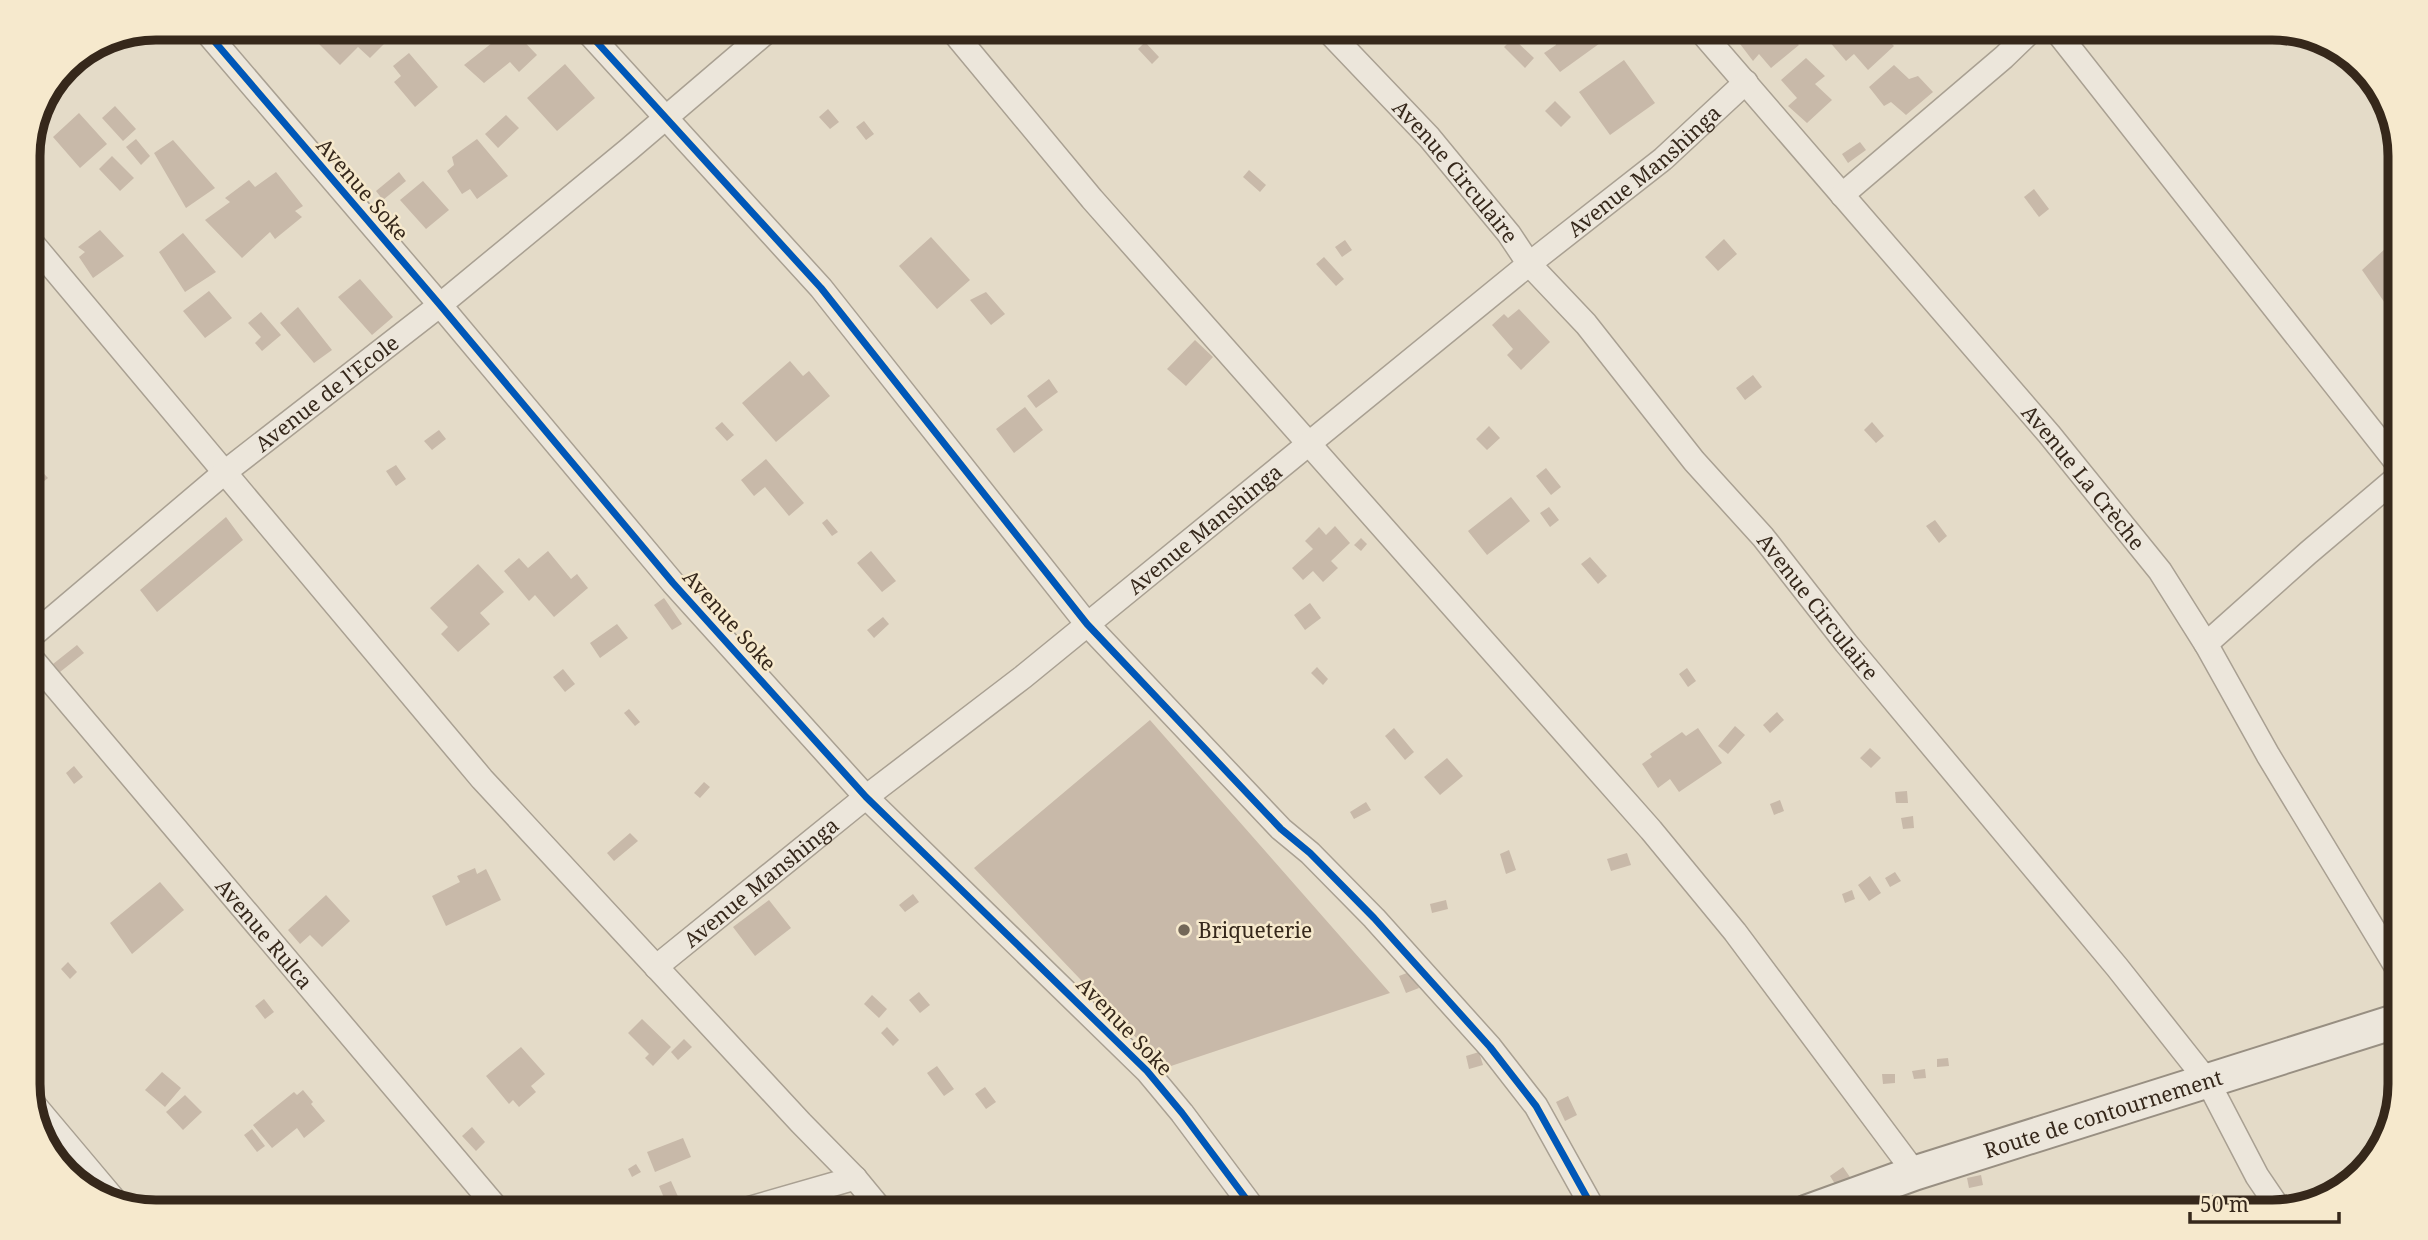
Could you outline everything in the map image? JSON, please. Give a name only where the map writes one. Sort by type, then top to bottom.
[{"type":"street","name":"Avenue Soke","points":[[213,40],[440,304],[673,583],[866,797],[1147,1071],[1247,1200]]},
{"type":"street","points":[[595,40],[821,288],[1087,624],[1281,829],[1310,853],[1374,918],[1490,1047],[1536,1106],[1588,1200]]},
{"type":"street","name":"Avenue de l'Ecole","points":[[40,629],[225,472],[440,304],[758,40]]},
{"type":"street","points":[[960,40],[1091,199],[1651,830],[1735,932],[1915,1173]]},
{"type":"street","name":"Avenue Circulaire","points":[[1336,40],[1429,136],[1509,234],[1529,264],[1586,324],[1694,461],[1763,537],[1846,643],[1945,758],[2208,1082],[2257,1176],[2273,1200]]},
{"type":"street","name":"Avenue La Crèche","points":[[1709,40],[2049,435],[2160,570],[2388,953]]},
{"type":"street","points":[[1842,195],[2022,40]]},
{"type":"street","points":[[2063,40],[2388,452]]},
{"type":"street","name":"Avenue Manshinga","points":[[656,967],[866,797],[1087,624],[1529,264],[1663,159],[1746,82]]},
{"type":"street","points":[[40,252],[482,779],[873,1200]]},
{"type":"street","points":[[2206,644],[2388,485]]},
{"type":"street","name":"Avenue Rulca","points":[[40,668],[490,1200]]},
{"type":"street","name":"Route de contournement","points":[[1840,1200],[1915,1173],[2388,1024]]},
{"type":"street","points":[[45,1118],[104,1187]]},
{"type":"street","points":[[779,1200],[855,1178]]},
{"type":"building","points":[[315,40],[388,40],[370,58],[358,47],[340,65]]},
{"type":"building","points":[[496,40],[523,40],[537,55],[519,72],[510,62],[484,83],[464,65]]},
{"type":"building","points":[[1511,40],[1515,40],[1534,58],[1525,68],[1504,47]]},
{"type":"building","points":[[1555,40],[1604,40],[1560,72],[1544,53],[1556,45]]},
{"type":"building","points":[[1737,40],[1794,40],[1799,45],[1771,68],[1759,54],[1753,61]]},
{"type":"building","points":[[1828,40],[1888,40],[1894,46],[1868,70],[1854,54],[1846,61]]},
{"type":"building","points":[[1145,42],[1159,57],[1152,64],[1138,49]]},
{"type":"building","points":[[409,53],[438,87],[415,107],[394,82],[401,76],[393,66]]},
{"type":"building","points":[[1806,58],[1825,76],[1815,84],[1832,100],[1807,123],[1788,106],[1797,98],[1781,80]]},
{"type":"building","points":[[1624,60],[1655,103],[1610,135],[1579,92]]},
{"type":"building","points":[[565,64],[595,98],[557,131],[527,98]]},
{"type":"building","points":[[1894,65],[1909,79],[1918,76],[1933,92],[1906,115],[1891,102],[1884,106],[1869,87]]},
{"type":"building","points":[[1555,101],[1571,117],[1561,127],[1545,111]]},
{"type":"building","points":[[115,106],[136,129],[123,141],[102,118]]},
{"type":"building","points":[[828,109],[839,122],[830,129],[819,117]]},
{"type":"building","points":[[79,113],[107,144],[80,168],[53,137]]},
{"type":"building","points":[[506,115],[519,128],[498,148],[485,134]]},
{"type":"building","points":[[864,121],[874,134],[866,140],[856,127]]},
{"type":"building","points":[[136,139],[150,156],[141,165],[126,147]]},
{"type":"building","points":[[477,139],[508,176],[477,199],[470,189],[462,194],[447,171],[454,165],[452,157]]},
{"type":"building","points":[[173,140],[215,188],[186,208],[154,153]]},
{"type":"building","points":[[1860,142],[1866,150],[1848,163],[1842,154]]},
{"type":"building","points":[[112,156],[134,178],[120,191],[99,169]]},
{"type":"building","points":[[1249,170],[1266,185],[1260,192],[1243,177]]},
{"type":"building","points":[[276,172],[303,206],[295,211],[302,217],[275,239],[270,232],[242,258],[205,220],[230,202],[225,198],[249,180],[255,187]]},
{"type":"building","points":[[399,172],[406,181],[383,200],[376,191]]},
{"type":"building","points":[[423,181],[449,210],[426,229],[400,200]]},
{"type":"building","points":[[2034,189],[2049,209],[2039,217],[2024,197]]},
{"type":"building","points":[[100,230],[124,256],[93,278],[79,257],[85,252],[78,247]]},
{"type":"building","points":[[183,233],[216,272],[185,292],[159,252]]},
{"type":"building","points":[[931,237],[970,280],[937,309],[899,266]]},
{"type":"building","points":[[1724,239],[1737,254],[1718,271],[1705,257]]},
{"type":"building","points":[[1345,240],[1352,250],[1342,257],[1335,247]]},
{"type":"building","points":[[2387,247],[2387,306],[2362,270]]},
{"type":"building","points":[[1324,257],[1344,279],[1336,286],[1316,264]]},
{"type":"building","points":[[360,279],[393,317],[372,335],[338,297]]},
{"type":"building","points":[[209,291],[232,318],[205,338],[183,311]]},
{"type":"building","points":[[986,292],[1005,314],[991,325],[970,300]]},
{"type":"building","points":[[298,307],[332,350],[314,363],[280,323]]},
{"type":"building","points":[[1519,309],[1550,342],[1521,370],[1507,355],[1513,349],[1492,325],[1504,314],[1508,318]]},
{"type":"building","points":[[261,312],[281,335],[262,351],[255,343],[261,337],[248,323]]},
{"type":"building","points":[[1195,340],[1213,357],[1186,386],[1167,369]]},
{"type":"building","points":[[790,361],[803,376],[809,371],[830,396],[776,442],[742,403]]},
{"type":"building","points":[[1753,375],[1762,387],[1745,400],[1736,388]]},
{"type":"building","points":[[1049,379],[1058,392],[1036,408],[1027,396]]},
{"type":"building","points":[[1025,407],[1043,430],[1014,453],[996,429]]},
{"type":"building","points":[[722,422],[734,435],[727,441],[715,428]]},
{"type":"building","points":[[1872,422],[1884,436],[1876,443],[1864,430]]},
{"type":"building","points":[[1489,426],[1500,438],[1487,450],[1476,439]]},
{"type":"building","points":[[439,430],[446,439],[432,450],[424,441]]},
{"type":"building","points":[[766,459],[804,503],[789,516],[765,487],[754,496],[741,480]]},
{"type":"building","points":[[396,465],[406,479],[396,486],[386,471]]},
{"type":"building","points":[[1546,468],[1561,487],[1551,495],[1536,476]]},
{"type":"building","points":[[40,470],[48,478],[40,485]]},
{"type":"building","points":[[1511,497],[1530,521],[1487,555],[1468,531]]},
{"type":"building","points":[[1549,507],[1559,520],[1550,527],[1540,513]]},
{"type":"building","points":[[226,517],[243,540],[157,612],[140,590]]},
{"type":"building","points":[[827,519],[838,532],[832,536],[822,523]]},
{"type":"building","points":[[1935,520],[1947,536],[1939,543],[1926,526]]},
{"type":"building","points":[[1335,526],[1350,543],[1331,561],[1338,568],[1323,582],[1313,571],[1303,580],[1292,568],[1313,549],[1305,541],[1319,527],[1326,535]]},
{"type":"building","points":[[1361,538],[1367,544],[1361,551],[1354,545]]},
{"type":"building","points":[[548,551],[571,579],[577,574],[588,588],[554,617],[535,595],[529,601],[504,571],[519,558],[528,568]]},
{"type":"building","points":[[871,551],[896,581],[882,592],[857,563]]},
{"type":"building","points":[[1590,557],[1607,576],[1598,584],[1581,564]]},
{"type":"building","points":[[478,564],[504,592],[480,613],[490,624],[458,652],[441,634],[448,627],[430,608]]},
{"type":"building","points":[[664,598],[682,624],[672,630],[654,605]]},
{"type":"building","points":[[1310,603],[1321,618],[1305,630],[1294,615]]},
{"type":"building","points":[[883,617],[889,624],[874,638],[867,630]]},
{"type":"building","points":[[617,624],[628,638],[600,658],[590,643]]},
{"type":"building","points":[[77,645],[84,653],[60,672],[53,664]]},
{"type":"building","points":[[1317,667],[1328,679],[1323,685],[1311,673]]},
{"type":"building","points":[[1687,668],[1696,681],[1688,687],[1679,674]]},
{"type":"building","points":[[563,669],[575,684],[565,692],[553,677]]},
{"type":"building","points":[[629,709],[640,722],[635,726],[624,713]]},
{"type":"building","points":[[1777,712],[1784,720],[1770,733],[1763,725]]},
{"type":"building","name":"Briqueterie","points":[[1150,720],[1390,993],[1165,1068],[974,868]]},
{"type":"building","points":[[1735,726],[1745,735],[1728,754],[1718,746]]},
{"type":"building","points":[[1394,728],[1414,752],[1405,760],[1385,736]]},
{"type":"building","points":[[1698,728],[1722,763],[1679,792],[1670,779],[1658,788],[1642,764],[1652,757],[1650,754],[1682,732],[1686,736]]},
{"type":"building","points":[[1870,748],[1881,758],[1871,768],[1860,758]]},
{"type":"building","points":[[1447,758],[1463,776],[1440,795],[1424,777]]},
{"type":"building","points":[[74,766],[83,777],[74,784],[66,773]]},
{"type":"building","points":[[704,782],[710,787],[700,798],[694,793]]},
{"type":"building","points":[[1907,791],[1908,803],[1896,803],[1895,792]]},
{"type":"building","points":[[1780,800],[1784,811],[1774,815],[1770,804]]},
{"type":"building","points":[[1366,802],[1371,810],[1354,819],[1350,812]]},
{"type":"building","points":[[1913,816],[1914,828],[1903,829],[1901,818]]},
{"type":"building","points":[[630,833],[638,841],[614,861],[607,853]]},
{"type":"building","points":[[1509,850],[1516,870],[1506,874],[1500,854]]},
{"type":"building","points":[[1627,853],[1631,865],[1611,871],[1607,859]]},
{"type":"building","points":[[475,868],[477,874],[486,869],[501,900],[446,926],[432,896],[460,882],[457,876]]},
{"type":"building","points":[[1895,872],[1901,881],[1890,887],[1885,878]]},
{"type":"building","points":[[1870,876],[1881,893],[1869,901],[1858,885]]},
{"type":"building","points":[[160,882],[184,910],[132,954],[110,923]]},
{"type":"building","points":[[1852,890],[1855,899],[1845,903],[1842,894]]},
{"type":"building","points":[[913,894],[919,902],[905,912],[899,905]]},
{"type":"building","points":[[326,895],[350,921],[322,947],[310,935],[300,944],[288,930]]},
{"type":"building","points":[[769,900],[791,928],[755,956],[733,927]]},
{"type":"building","points":[[1446,900],[1448,909],[1432,913],[1430,904]]},
{"type":"building","points":[[68,962],[77,972],[70,979],[61,969]]},
{"type":"building","points":[[1412,971],[1419,988],[1406,993],[1399,976]]},
{"type":"building","points":[[919,992],[930,1005],[920,1013],[909,1000]]},
{"type":"building","points":[[872,995],[887,1009],[879,1018],[864,1004]]},
{"type":"building","points":[[264,999],[274,1012],[265,1019],[255,1006]]},
{"type":"building","points":[[642,1019],[671,1047],[653,1066],[645,1058],[649,1054],[628,1033]]},
{"type":"building","points":[[887,1027],[899,1040],[893,1046],[881,1033]]},
{"type":"building","points":[[684,1039],[692,1047],[678,1060],[671,1052]]},
{"type":"building","points":[[521,1047],[545,1074],[531,1086],[536,1092],[519,1107],[513,1100],[509,1104],[486,1076]]},
{"type":"building","points":[[1479,1052],[1483,1065],[1469,1069],[1466,1056]]},
{"type":"building","points":[[1948,1058],[1949,1066],[1937,1067],[1937,1059]]},
{"type":"building","points":[[937,1066],[954,1089],[944,1096],[927,1073]]},
{"type":"building","points":[[1925,1069],[1926,1078],[1914,1079],[1912,1071]]},
{"type":"building","points":[[162,1072],[181,1088],[165,1107],[145,1090]]},
{"type":"building","points":[[1882,1074],[1895,1074],[1895,1083],[1883,1084]]},
{"type":"building","points":[[985,1087],[996,1102],[986,1109],[975,1094]]},
{"type":"building","points":[[303,1090],[325,1121],[304,1138],[297,1128],[272,1148],[253,1125],[294,1092],[297,1095]]},
{"type":"building","points":[[185,1095],[202,1112],[183,1130],[166,1112]]},
{"type":"building","points":[[1568,1096],[1577,1115],[1565,1121],[1556,1102]]},
{"type":"building","points":[[472,1127],[485,1142],[476,1151],[462,1136]]},
{"type":"building","points":[[252,1129],[265,1146],[257,1152],[244,1135]]},
{"type":"building","points":[[683,1138],[691,1157],[655,1172],[647,1152]]},
{"type":"building","points":[[636,1164],[641,1172],[632,1177],[628,1169]]},
{"type":"building","points":[[1843,1167],[1852,1180],[1837,1187],[1830,1176]]},
{"type":"building","points":[[1981,1175],[1983,1185],[1969,1188],[1967,1178]]},
{"type":"building","points":[[671,1181],[680,1200],[665,1200],[659,1186]]},
{"type":"cycle path","points":[[213,40],[673,583],[866,797],[1147,1071],[1247,1200]]},
{"type":"cycle path","points":[[595,40],[821,288],[1087,624],[1281,829],[1310,853],[1374,918],[1490,1047],[1536,1106],[1588,1200]]},
{"type":"place","name":"Briqueterie","points":[[1184,930]]}]
